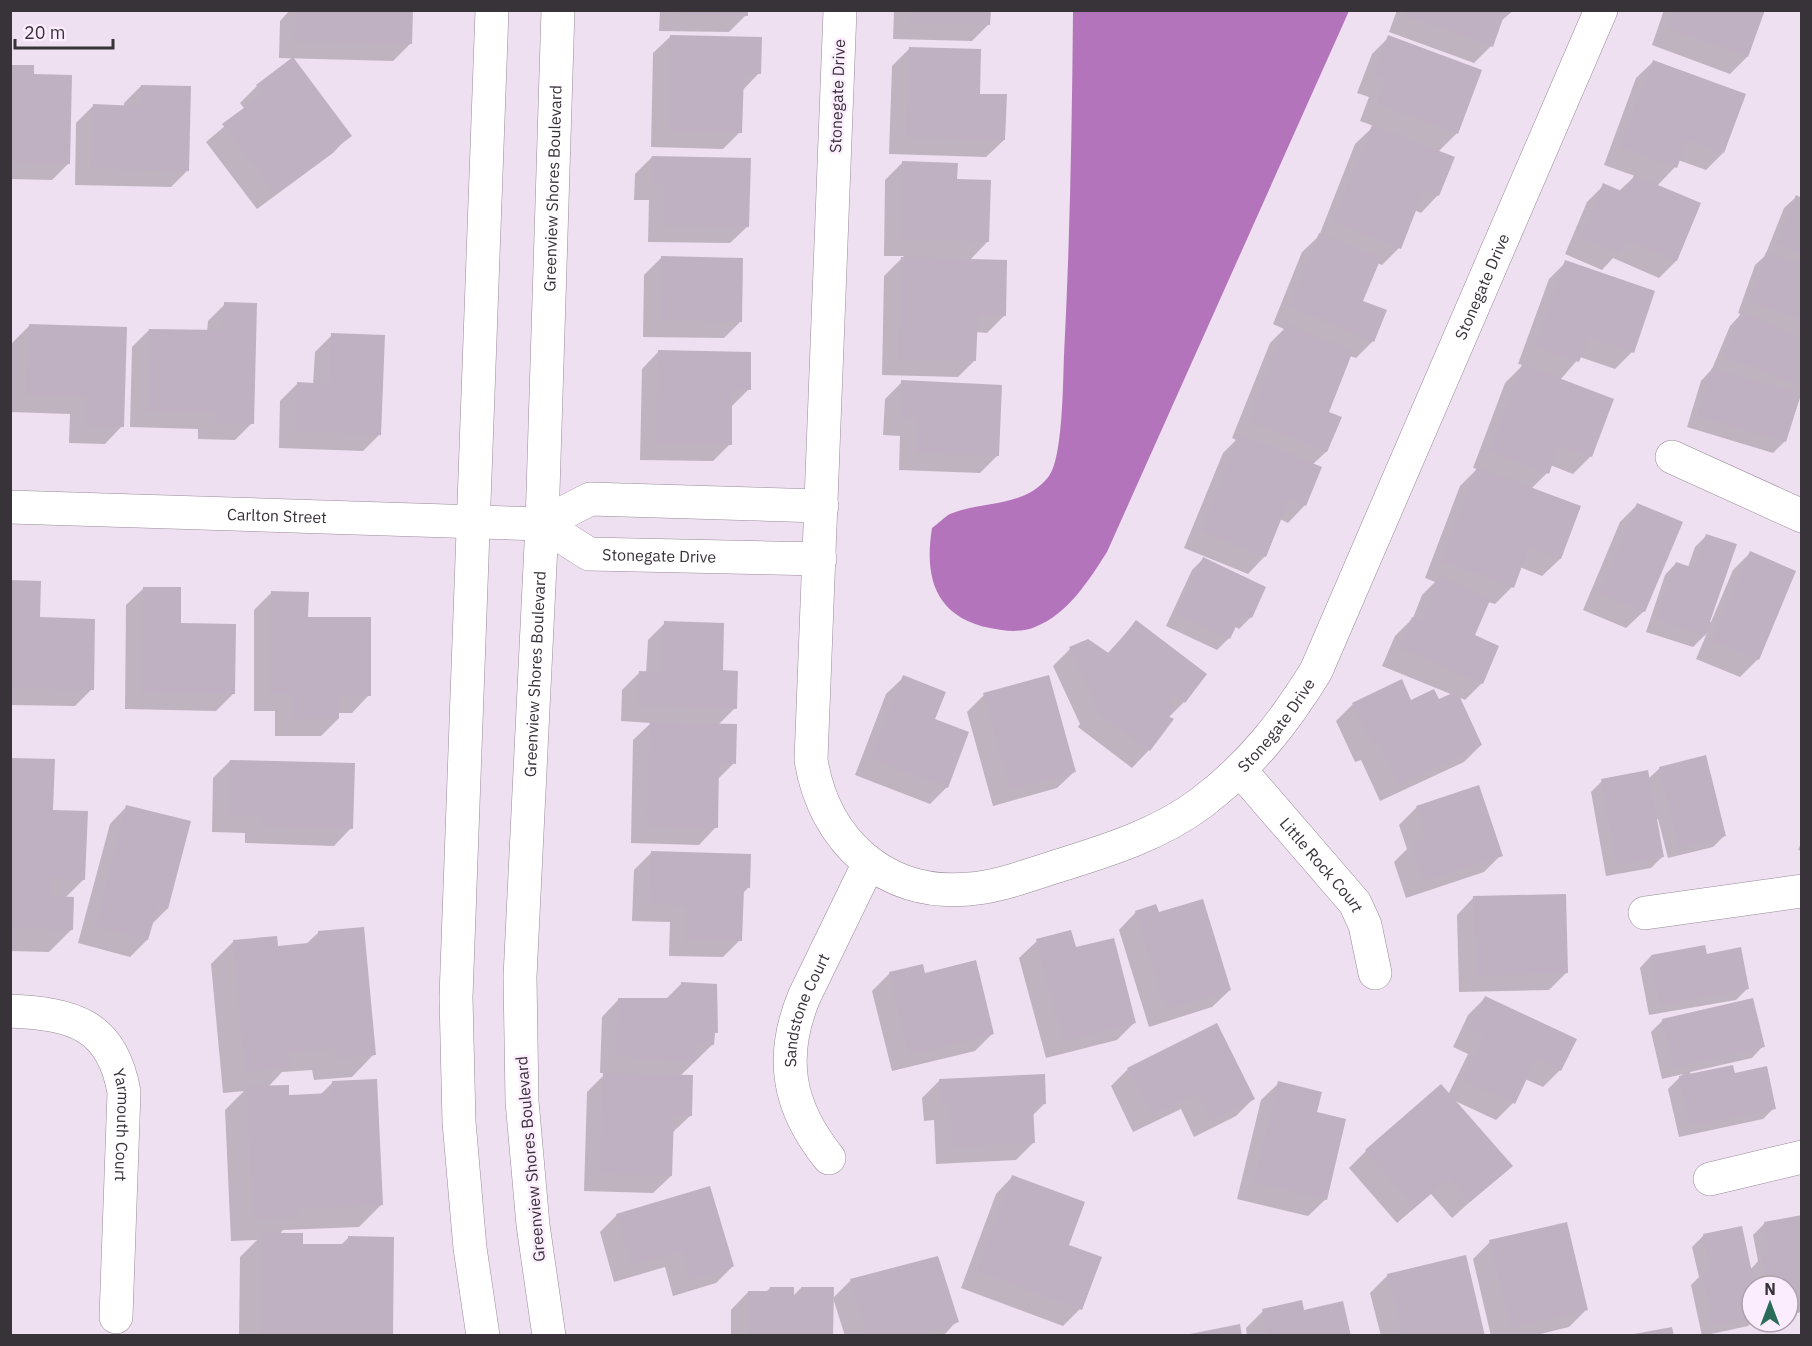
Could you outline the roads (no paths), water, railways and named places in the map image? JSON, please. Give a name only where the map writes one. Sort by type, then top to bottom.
[{"type":"street","points":[[483,1335],[470,1248],[459,1122],[456,997],[492,10]]},
{"type":"street","name":"Greenview Shores Boulevard","points":[[549,1335],[533,1225],[522,1101],[520,977],[542,524],[558,10]]},
{"type":"street","name":"Stonegate Drive","points":[[840,10],[812,760],[814,776],[824,807],[836,828],[869,863],[898,879],[921,887],[946,890],[992,885],[1105,852],[1153,832],[1199,805],[1241,771],[1284,723],[1316,671],[1601,10]]},
{"type":"street","points":[[1672,457],[1802,516]]},
{"type":"street","points":[[542,524],[590,499],[822,506]]},
{"type":"street","name":"Carlton Street","points":[[10,507],[542,524]]},
{"type":"street","name":"Stonegate Drive","points":[[542,524],[589,554],[820,559]]},
{"type":"street","name":"Little Rock Court","points":[[1241,771],[1355,903],[1365,925],[1375,973]]},
{"type":"street","name":"Sandstone Court","points":[[829,1158],[801,1117],[793,1093],[790,1044],[794,1020],[804,997],[869,863]]},
{"type":"street","points":[[1645,913],[1800,896]]},
{"type":"street","name":"Yarmouth Court","points":[[10,1011],[46,1012],[68,1017],[90,1028],[108,1045],[120,1067],[124,1092],[116,1317]]},
{"type":"street","points":[[1710,1179],[1802,1157]]}]
